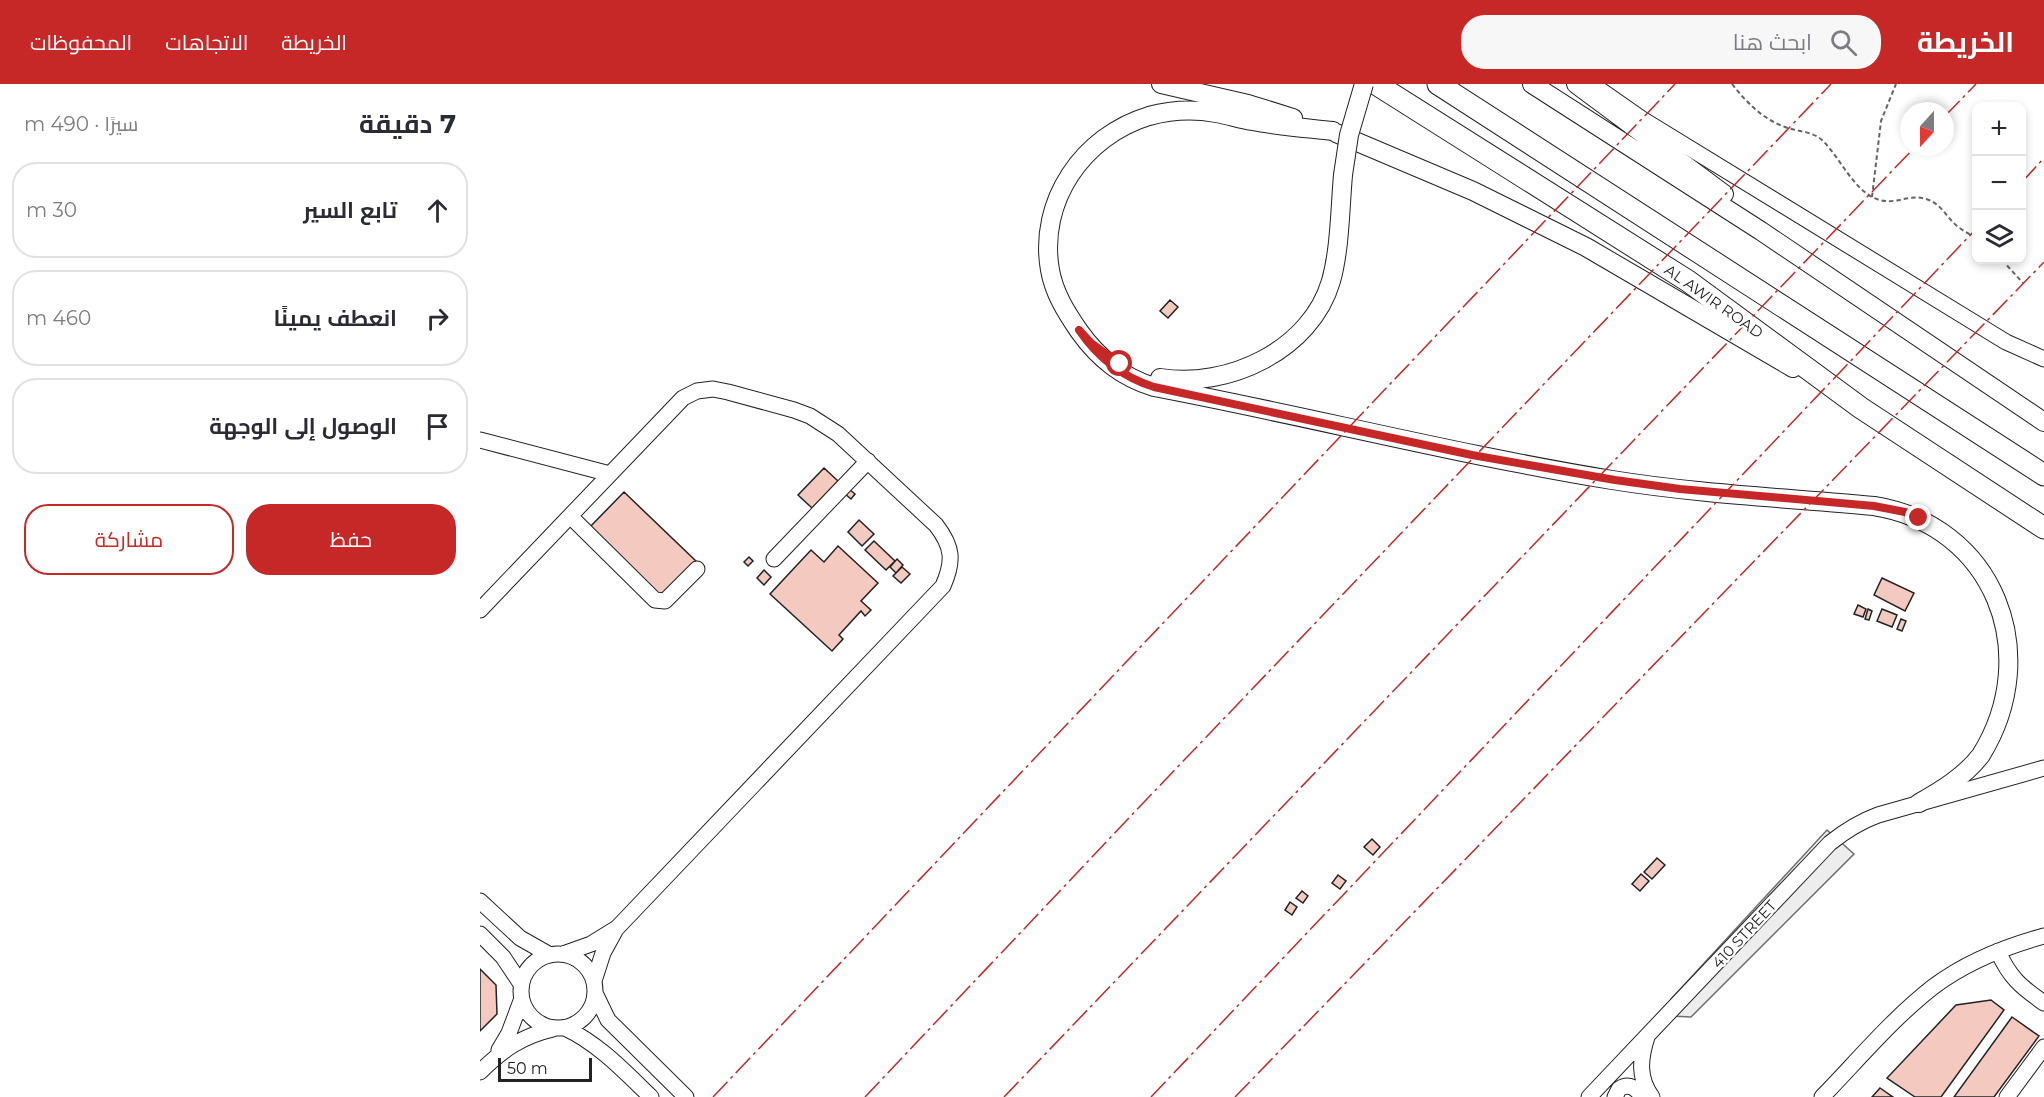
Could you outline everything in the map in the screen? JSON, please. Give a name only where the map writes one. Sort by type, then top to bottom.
[{"type":"highway","name":"AL AWIR ROAD","points":[[1376,84],[1688,281],[1862,408],[2044,528]]},
{"type":"highway","name":"AL AWIR ROAD","points":[[1437,84],[2044,476]]},
{"type":"main road","points":[[1161,84],[1248,104],[1333,131],[1473,191],[1586,247],[1862,408]]},
{"type":"main road","points":[[1079,330],[1098,349],[1120,364],[1144,374],[1188,380],[1222,376],[1247,368],[1270,356],[1291,340],[1307,323],[1330,283],[1334,267],[1349,135],[1364,84]]},
{"type":"main road","points":[[1532,84],[1761,231],[2044,422]]},
{"type":"main road","points":[[1576,84],[1714,186],[1761,231]]},
{"type":"main road","points":[[1333,131],[1250,121],[1217,113],[1181,110],[1136,120],[1096,144],[1066,179],[1054,208],[1049,239],[1053,284],[1064,309],[1096,353],[1119,371],[1154,387],[1543,468],[1680,489],[1874,506],[1905,512],[1933,525],[1959,543],[1979,562],[1998,590],[2010,619],[2015,651],[2013,681],[2005,713],[1981,755],[1951,783],[1919,802]]},
{"type":"street","points":[[1592,84],[1642,118],[2006,342],[2044,359]]},
{"type":"street","points":[[480,610],[683,398],[697,391],[713,389],[810,416],[838,434],[936,525],[946,538],[951,554],[950,571],[943,586],[617,928],[603,953],[594,987],[593,1005],[586,1016],[577,1024],[535,1033],[519,1040],[503,1050],[485,1067]]},
{"type":"street","points":[[480,440],[610,474]]},
{"type":"street","points":[[774,559],[868,461]]},
{"type":"street","points":[[570,516],[655,600],[665,601],[698,569]]},
{"type":"street","name":"410 STREET","points":[[1589,1097],[1830,843],[1853,826],[1866,819],[1919,802],[2044,768]]},
{"type":"street","points":[[480,901],[520,938],[582,963],[589,971],[600,1007],[613,1026],[686,1097]]},
{"type":"street","points":[[485,1067],[509,1033],[521,1001],[521,984],[524,974],[531,965],[540,958],[591,944],[617,928]]},
{"type":"street","points":[[480,934],[503,957],[521,984]]},
{"type":"street","points":[[1822,1097],[1915,1002],[1954,973],[1998,951],[2044,936]]},
{"type":"street","points":[[1998,951],[2004,967],[2012,977],[2044,1003]]},
{"type":"street","points":[[521,1001],[526,1011],[542,1025],[579,1035],[604,1052],[651,1097]]},
{"type":"street","points":[[1647,1036],[1641,1066],[1643,1082],[1652,1097]]},
{"type":"street","points":[[2007,1097],[2044,1047]]},
{"type":"street","points":[[1615,1097],[1619,1089],[1629,1085],[1643,1097]]},
{"type":"path","points":[[1732,84],[1763,116],[1783,127],[1814,134],[1823,141],[1872,197],[1886,202],[1913,198],[1932,201],[1957,226],[1972,235]]},
{"type":"path","points":[[1872,197],[1881,121],[1896,84]]},
{"type":"path","points":[[2006,264],[2023,283]]},
{"type":"shaded area","points":[[1827,830],[1854,854],[1691,1017],[1670,1016],[1671,999]]},
{"type":"building","points":[[1170,300],[1178,307],[1168,318],[1160,311]]},
{"type":"building","points":[[824,468],[838,481],[812,508],[798,495]]},
{"type":"building","points":[[849,489],[855,494],[851,499],[845,494]]},
{"type":"building","points":[[624,492],[697,562],[661,601],[587,530]]},
{"type":"building","points":[[859,520],[874,534],[862,546],[848,532]]},
{"type":"building","points":[[874,541],[895,561],[886,570],[865,550]]},
{"type":"building","points":[[838,546],[878,583],[861,601],[871,610],[865,616],[861,611],[839,635],[843,639],[832,651],[770,594],[811,550],[824,562]]},
{"type":"building","points":[[749,557],[753,561],[748,566],[744,562]]},
{"type":"building","points":[[897,559],[903,565],[896,573],[890,567]]},
{"type":"building","points":[[902,567],[910,574],[901,583],[893,576]]},
{"type":"building","points":[[764,570],[771,577],[764,585],[757,578]]},
{"type":"building","points":[[1882,578],[1914,593],[1905,611],[1874,595]]},
{"type":"building","points":[[1858,605],[1866,609],[1863,617],[1854,614]]},
{"type":"building","points":[[1868,609],[1872,611],[1869,620],[1865,619]]},
{"type":"building","points":[[1882,609],[1897,615],[1892,627],[1877,621]]},
{"type":"building","points":[[1901,619],[1906,621],[1902,631],[1897,629]]},
{"type":"building","points":[[1372,839],[1380,847],[1373,855],[1364,847]]},
{"type":"building","points":[[1657,858],[1665,865],[1652,879],[1644,872]]},
{"type":"building","points":[[1641,874],[1649,881],[1640,891],[1632,884]]},
{"type":"building","points":[[1338,875],[1346,881],[1340,889],[1332,883]]},
{"type":"building","points":[[1302,891],[1308,896],[1303,903],[1296,898]]},
{"type":"building","points":[[1290,902],[1297,907],[1292,915],[1285,910]]},
{"type":"building","points":[[480,969],[496,985],[497,1014],[480,1031]]},
{"type":"building","points":[[1991,1000],[2004,1010],[1941,1097],[1915,1097],[1887,1078],[1956,1005]]},
{"type":"building","points":[[2012,1017],[2039,1036],[1994,1097],[1954,1097]]},
{"type":"building","points":[[1880,1088],[1893,1097],[1872,1097]]},
{"type":"power","points":[[713,1097],[1675,84]]},
{"type":"power","points":[[865,1097],[1831,84]]},
{"type":"power","points":[[1954,107],[1976,84]]},
{"type":"power","points":[[1004,1097],[1906,156]]},
{"type":"power","points":[[2026,178],[2044,158]]},
{"type":"power","points":[[1151,1097],[1972,233]]},
{"type":"power","points":[[1235,1097],[2044,262]]},
{"type":"route","points":[[1120,364],[1091,343],[1079,330],[1096,353],[1107,363],[1132,378],[1154,387],[1543,468],[1680,489],[1874,506],[1905,512],[1919,518]]}]
